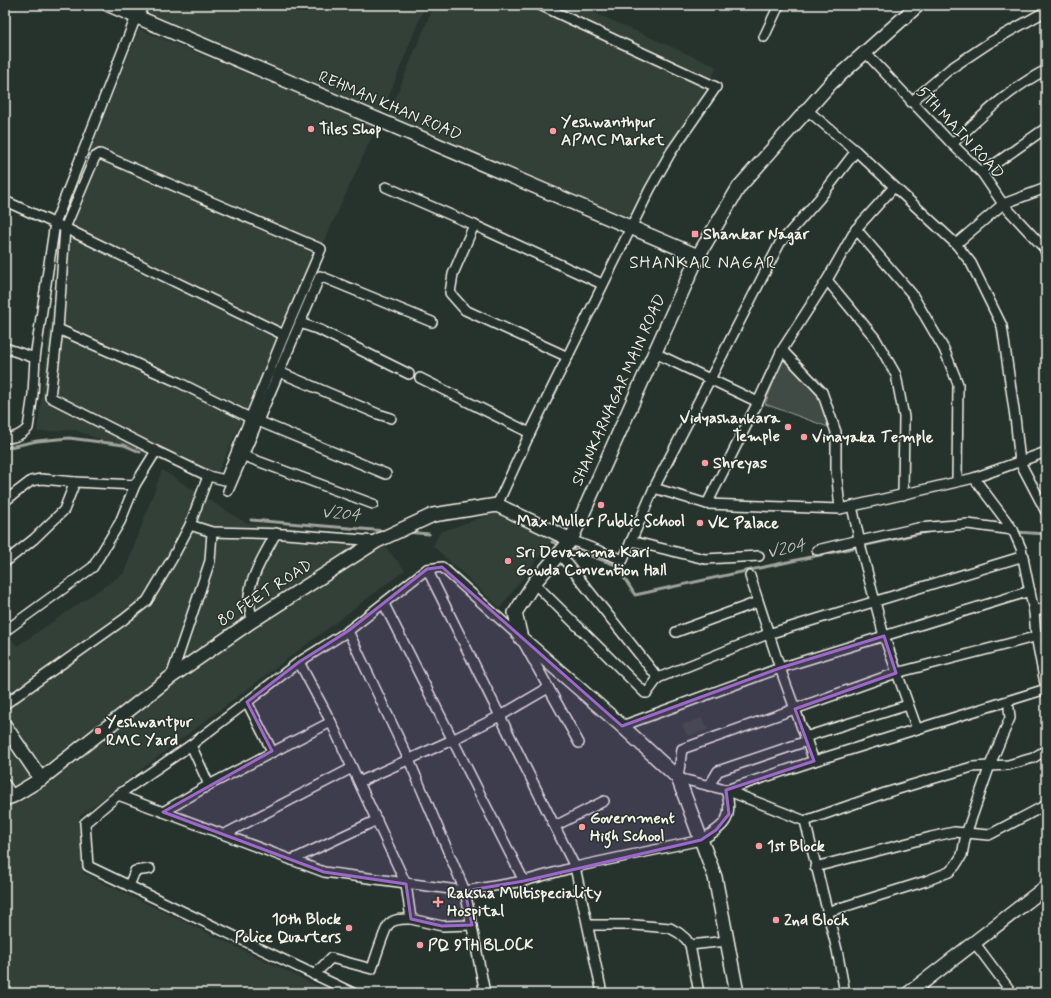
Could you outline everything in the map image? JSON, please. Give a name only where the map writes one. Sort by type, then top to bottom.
[{"type":"street","name":"REHMAN KHAN ROAD","points":[[109,5],[698,256]]},
{"type":"street","points":[[5,438],[21,435],[28,428],[33,394],[35,358],[55,222],[141,5]]},
{"type":"street","points":[[540,5],[716,87],[671,152],[650,189],[602,284],[497,505],[565,546],[623,560],[654,488],[780,243],[819,199],[856,151]]},
{"type":"street","points":[[764,37],[779,5]]},
{"type":"street","name":"SHANKARNAGAR MAIN ROAD","points":[[521,638],[515,613],[534,583],[565,546],[655,353],[698,256],[739,186],[831,83],[918,5]]},
{"type":"street","points":[[911,102],[950,69],[989,43],[1046,11]]},
{"type":"street","name":"5TH MAIN ROAD","points":[[865,52],[911,102],[982,173],[1003,204],[1045,250]]},
{"type":"street","points":[[952,144],[998,102],[1032,77],[1046,70]]},
{"type":"street","points":[[807,110],[856,151],[894,188],[956,244],[971,263],[1002,326],[1020,462],[1046,512]]},
{"type":"street","points":[[982,173],[1046,128]]},
{"type":"street","points":[[228,491],[244,456],[254,420],[284,335],[321,248],[100,154],[95,157],[65,228],[58,329],[50,397],[156,451],[208,476],[225,480],[254,420],[279,372],[320,276],[432,322]]},
{"type":"street","points":[[386,187],[474,225],[602,284]]},
{"type":"street","points":[[707,504],[782,350],[827,280],[856,229],[894,188]]},
{"type":"street","points":[[956,244],[1003,204],[1046,188]]},
{"type":"street","points":[[5,201],[55,222],[284,335]]},
{"type":"street","points":[[474,225],[453,274],[450,293],[465,310],[568,357]]},
{"type":"street","points":[[856,229],[912,294],[947,356],[958,384],[957,481]]},
{"type":"street","points":[[827,280],[875,338],[896,375],[904,417],[903,495]]},
{"type":"street","points":[[300,323],[320,330],[409,374]]},
{"type":"street","points":[[58,329],[178,382],[254,420],[386,474]]},
{"type":"street","points":[[5,348],[35,358]]},
{"type":"street","points":[[782,350],[822,392],[836,432],[836,469],[840,509]]},
{"type":"street","points":[[655,353],[758,402]]},
{"type":"street","points":[[279,372],[378,414],[391,418]]},
{"type":"street","points":[[420,378],[530,433]]},
{"type":"street","points":[[6,629],[93,567],[120,522],[135,485],[156,451]]},
{"type":"street","points":[[654,488],[707,504],[840,509],[974,478],[1046,452]]},
{"type":"street","points":[[244,456],[373,504]]},
{"type":"street","points":[[5,704],[123,620],[147,601],[190,525],[208,476]]},
{"type":"street","points":[[726,790],[1046,689],[1036,636],[1034,612],[1024,556],[1015,533],[974,478]]},
{"type":"street","points":[[5,501],[31,481],[41,479],[135,485]]},
{"type":"street","points":[[5,562],[34,539],[64,510],[75,482]]},
{"type":"street","name":"80 FEET ROAD","points":[[9,797],[41,779],[171,677],[252,621],[377,540],[433,515],[497,505]]},
{"type":"street","points":[[852,506],[859,540],[884,636],[917,730]]},
{"type":"street","points":[[817,550],[918,528],[968,524],[1015,533]]},
{"type":"street","points":[[190,525],[212,532],[328,536],[377,540]]},
{"type":"street","points":[[171,677],[210,561],[212,532]]},
{"type":"street","points":[[252,621],[249,596],[261,562],[276,534]]},
{"type":"street","points":[[631,541],[706,559],[759,556]]},
{"type":"street","points":[[565,546],[658,678]]},
{"type":"street","points":[[534,583],[643,692],[647,693],[658,678],[768,634],[1024,556]]},
{"type":"street","points":[[353,993],[88,866],[85,823],[118,795],[190,745],[300,662],[348,631],[427,569],[442,567],[622,726],[678,778],[715,876],[737,993]]},
{"type":"street","points":[[427,569],[575,867],[602,993]]},
{"type":"street","points":[[750,576],[768,634],[814,761]]},
{"type":"street","points":[[622,726],[780,668],[1030,591]]},
{"type":"street","points":[[676,632],[758,602]]},
{"type":"street","points":[[384,604],[524,881]]},
{"type":"street","points":[[1034,612],[1046,607]]},
{"type":"street","points":[[348,631],[409,760],[465,891],[485,993]]},
{"type":"street","points":[[678,778],[682,749],[896,673],[1046,634]]},
{"type":"street","points":[[521,638],[579,743]]},
{"type":"street","points":[[300,662],[331,722],[406,884],[411,919]]},
{"type":"street","points":[[359,782],[452,740],[500,716],[548,688]]},
{"type":"street","points":[[247,702],[272,751]]},
{"type":"street","points":[[709,786],[718,771],[806,739],[908,705]]},
{"type":"street","points":[[827,912],[926,881],[949,872],[955,866],[962,855],[966,834],[990,765],[1010,718],[1009,708]]},
{"type":"street","points":[[163,812],[272,751],[331,722]]},
{"type":"street","points":[[5,726],[41,779]]},
{"type":"street","points":[[190,745],[209,785]]},
{"type":"street","points":[[678,778],[726,790],[805,821],[885,793],[972,767],[1008,765],[1033,758],[1046,750]]},
{"type":"street","points":[[225,834],[352,768]]},
{"type":"street","points":[[5,784],[9,797]]},
{"type":"street","points":[[118,795],[324,872],[465,891],[524,881],[575,867],[701,840],[716,830],[725,821],[729,814],[730,804],[726,790]]},
{"type":"street","points":[[555,826],[604,801]]},
{"type":"street","points":[[815,867],[954,832],[989,835],[1046,805]]},
{"type":"street","points":[[292,860],[377,820]]},
{"type":"street","points":[[805,821],[815,867],[837,950],[845,993]]},
{"type":"street","points":[[129,886],[135,871],[150,869]]},
{"type":"street","points":[[922,993],[1046,887]]},
{"type":"street","points":[[909,993],[1046,897]]},
{"type":"street","points":[[314,975],[331,958],[372,969],[389,924],[401,918],[442,926],[472,925]]},
{"type":"street","points":[[588,926],[635,925],[670,928],[679,933],[690,945],[699,993]]},
{"type":"street","points":[[690,945],[727,941]]},
{"type":"street","points":[[977,945],[1012,993]]},
{"type":"highlighted area","points":[[442,567],[622,726],[780,668],[884,636],[896,673],[795,709],[814,761],[726,790],[729,814],[716,830],[701,840],[524,881],[465,891],[472,925],[442,926],[411,919],[406,884],[324,872],[163,812],[272,751],[247,702],[299,662],[348,631],[427,569]]},
{"type":"shaded area","points":[[147,5],[425,5],[381,116],[143,14]]},
{"type":"shaded area","name":"Yeshwanthpur APMC Market","points":[[434,5],[577,5],[717,67],[632,227],[388,115]]},
{"type":"shaded area","points":[[139,29],[377,126],[214,481],[75,430],[37,432],[63,219]]},
{"type":"shaded area","points":[[783,357],[818,395],[828,427],[765,404]]},
{"type":"shaded area","name":"Yeshwantpur RMC Yard","points":[[162,470],[246,523],[375,535],[405,570],[80,816],[83,873],[332,993],[5,993],[5,629],[17,646],[124,573]]},
{"type":"shaded area","points":[[497,512],[553,539],[500,608],[433,546],[440,532]]},
{"type":"shaded area","points":[[702,718],[708,730],[688,736],[682,725]]},
{"type":"waterway","name":"V204","points":[[5,448],[37,441],[69,438],[124,445],[140,452]]},
{"type":"waterway","name":"V204","points":[[251,520],[386,531]]},
{"type":"waterway","name":"V204","points":[[569,548],[616,565],[635,595],[931,531]]},
{"type":"waterway","name":"V204","points":[[406,532],[429,534]]},
{"type":"waterway","name":"V204","points":[[1016,532],[1046,534]]},
{"type":"waterway","name":"V204","points":[[552,542],[562,545]]},
{"type":"place","name":"Tiles Shop","points":[[311,129]]},
{"type":"place","name":"Yeshwanthpur APMC Market","points":[[553,131]]},
{"type":"place","name":"Shankar Nagar","points":[[695,234]]},
{"type":"place","name":"Vidyashankara Temple","points":[[788,427]]},
{"type":"place","name":"Vinayaka Temple","points":[[804,437]]},
{"type":"place","name":"Shreyas","points":[[705,463]]},
{"type":"place","name":"Max Muller Public School","points":[[601,505]]},
{"type":"place","name":"VK Palace","points":[[700,523]]},
{"type":"place","name":"Sri Devamma Kari Gowda Convention Hall","points":[[508,561]]},
{"type":"place","name":"Yeshwantpur RMC Yard","points":[[98,731]]},
{"type":"place","name":"Government High School","points":[[582,827]]},
{"type":"place","name":"1st Block","points":[[759,846]]},
{"type":"place","name":"Raksha Multispeciality Hospital","points":[[438,902]]},
{"type":"place","name":"2nd Block","points":[[776,920]]},
{"type":"place","name":"10th Block Police Quarters","points":[[349,928]]},
{"type":"place","name":"PQ 9TH BLOCK","points":[[420,945]]},
{"type":"district","name":"SHANKAR NAGAR","points":[[703,263]]}]
